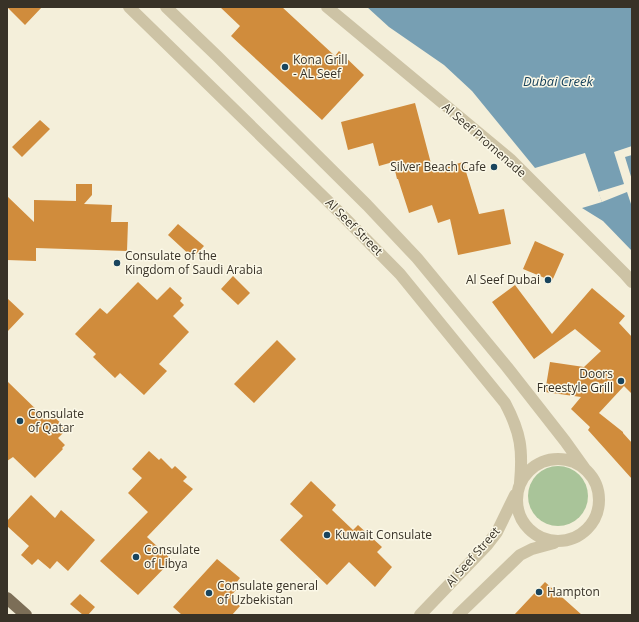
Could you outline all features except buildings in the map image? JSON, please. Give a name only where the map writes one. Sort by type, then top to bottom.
[{"type":"main road","points":[[7,598],[26,615]]},
{"type":"street","name":"Al Seef Street","points":[[129,7],[338,211],[400,274],[505,403],[519,434],[522,450],[516,503],[518,513],[525,526],[537,536],[557,542]]},
{"type":"street","name":"Al Seef Street","points":[[166,7],[367,205],[417,258],[507,367],[565,441],[594,482],[599,497],[599,508],[589,527],[580,535],[569,540],[532,549],[520,555],[458,615]]},
{"type":"street","name":"Al Seef Promenade","points":[[327,7],[510,159],[632,282]]},
{"type":"street","name":"Al Seef Street","points":[[420,615],[459,575],[493,536],[504,519],[526,474],[534,466],[543,461],[554,459],[576,463],[585,469]]},
{"type":"green space","points":[[558,466],[575,471],[583,479],[588,496],[583,513],[575,521],[558,526],[541,521],[533,513],[528,496],[533,479],[541,471]]},
{"type":"water","name":"Dubai Creek","points":[[367,7],[632,7],[632,251],[603,221],[582,208],[602,202],[585,153],[535,168],[472,91],[444,65],[389,27]]},
{"type":"pier","points":[[632,146],[632,155],[625,157],[632,180],[632,207],[627,192],[602,202],[598,192],[624,184],[614,152]]},
{"type":"place","name":"Kona Grill - AL Seef","points":[[285,67]]},
{"type":"place","name":"Silver Beach Cafe","points":[[494,167]]},
{"type":"place","name":"Consulate of the Kingdom of Saudi Arabia","points":[[117,263]]},
{"type":"place","name":"Al Seef Dubai","points":[[548,280]]},
{"type":"place","name":"Doors Freestyle Grill","points":[[621,381]]},
{"type":"place","name":"Consulate of Qatar","points":[[20,421]]},
{"type":"place","name":"Kuwait Consulate","points":[[327,535]]},
{"type":"place","name":"Consulate of Libya","points":[[136,557]]},
{"type":"place","name":"Hampton","points":[[539,592]]},
{"type":"place","name":"Consulate general of Uzbekistan","points":[[209,593]]}]
